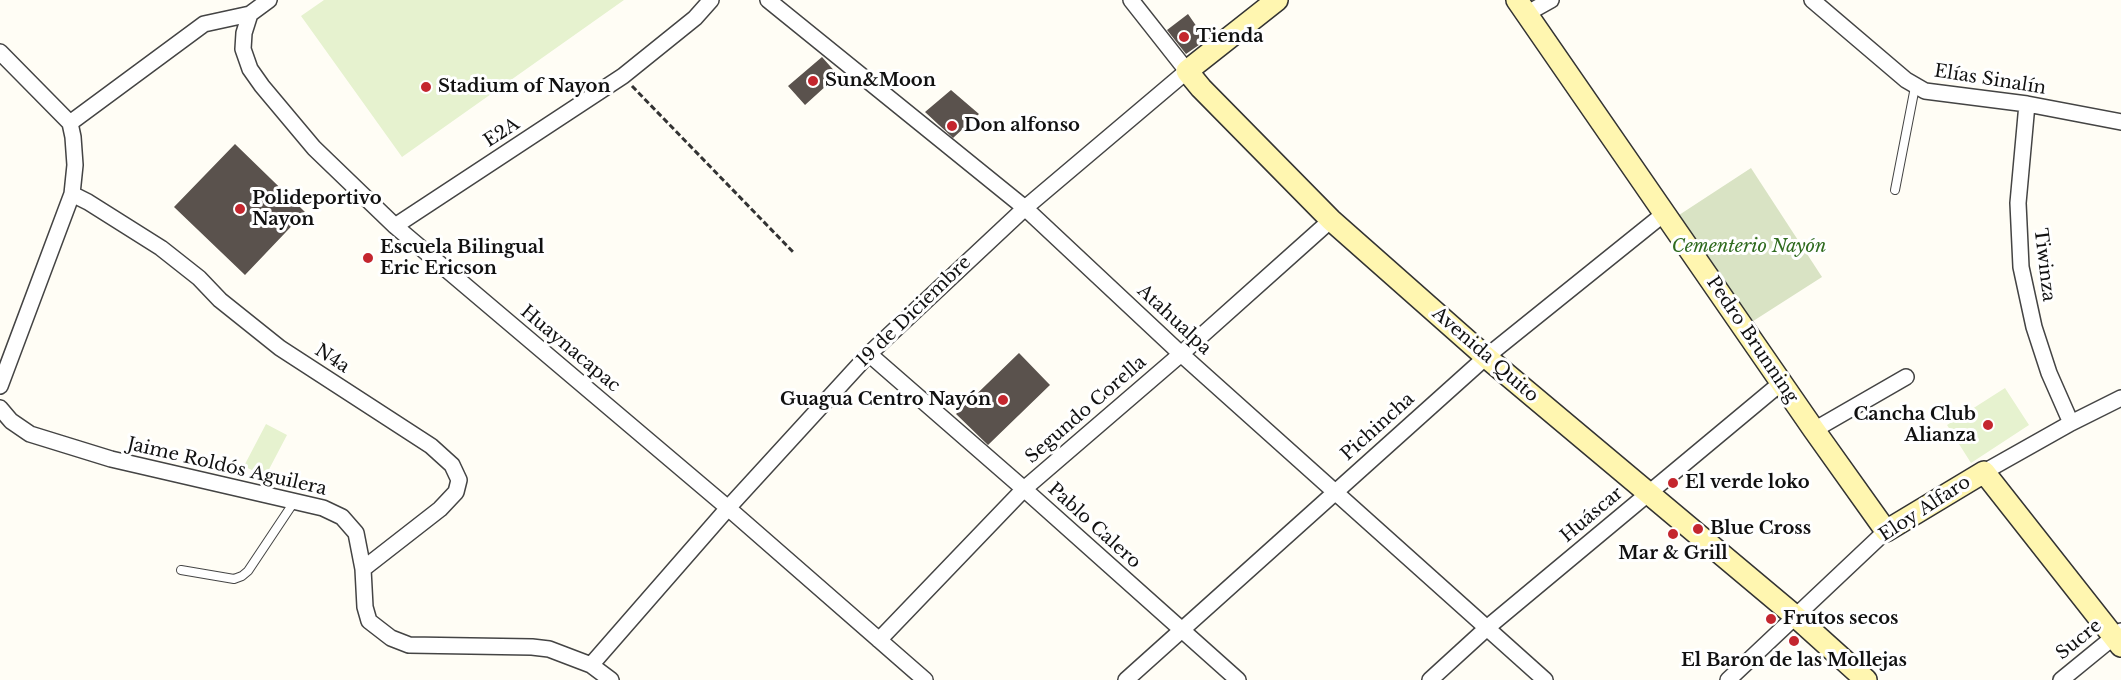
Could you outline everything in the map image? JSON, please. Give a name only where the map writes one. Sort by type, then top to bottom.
[{"type":"street","points":[[70,123],[204,24],[250,14],[269,0]]},
{"type":"street","name":"E2A","points":[[395,226],[623,76],[695,18],[711,0]]},
{"type":"street","name":"Atahualpa","points":[[768,0],[1025,208],[1181,354],[1545,680]]},
{"type":"street","name":"Avenida Quito","points":[[1131,0],[1217,105],[1331,220],[1486,357],[1796,616],[1866,680]]},
{"type":"street","name":"19 de Diciembre","points":[[591,665],[728,508],[868,354],[1025,208],[1187,71],[1277,0]]},
{"type":"street","points":[[1521,7],[1551,0]]},
{"type":"street","name":"Elías Sinalín","points":[[1812,0],[1915,87],[1925,91],[2027,105],[2121,122]]},
{"type":"street","name":"Pedro Brunning","points":[[1521,7],[1886,531]]},
{"type":"street","name":"Huaynacapac","points":[[250,14],[244,33],[243,49],[250,69],[314,148],[395,226],[728,508],[925,680]]},
{"type":"street","points":[[0,386],[72,194],[75,165],[70,123],[2,54]]},
{"type":"street","points":[[0,74],[2,54]]},
{"type":"street","name":"Tiwinza","points":[[2027,105],[2018,203],[2021,267],[2036,335],[2049,373],[2071,423]]},
{"type":"street","name":"N4a","points":[[72,194],[161,248],[199,279],[220,300],[280,348],[430,446],[452,465],[459,480],[456,492],[440,509],[363,569]]},
{"type":"street","name":"Pichincha","points":[[1126,680],[1486,357],[1665,213]]},
{"type":"street","name":"Segundo Corella","points":[[879,640],[1024,489],[1181,354],[1331,220]]},
{"type":"street","name":"Pablo Calero","points":[[868,354],[1024,489],[1238,680]]},
{"type":"street","points":[[1814,430],[1906,377]]},
{"type":"street","name":"Huáscar","points":[[1430,680],[1488,627],[1781,383]]},
{"type":"street","name":"Eloy Alfaro","points":[[1728,680],[1886,531],[1984,472],[2121,398]]},
{"type":"street","name":"Jaime Roldós Aguilera","points":[[0,408],[11,421],[30,434],[111,459],[323,508],[342,517],[356,533],[363,569],[365,607],[369,621],[391,638],[409,645],[549,649],[591,665],[610,680]]},
{"type":"street","points":[[1984,472],[2118,638]]},
{"type":"street","name":"Sucre","points":[[2061,680],[2118,638]]},
{"type":"lane","points":[[1895,190],[1915,87]]},
{"type":"lane","points":[[181,570],[234,579],[242,576],[248,571],[294,502]]},
{"type":"path","points":[[623,76],[794,253]]},
{"type":"green space","name":"Stadium of Nayon","points":[[324,0],[624,0],[402,157],[301,16]]},
{"type":"green space","name":"Cementerio Nayón","points":[[1751,168],[1822,277],[1747,325],[1676,217]]},
{"type":"green space","name":"Cancha Club Alianza","points":[[2005,388],[2029,425],[1971,463],[1947,425]]},
{"type":"green space","points":[[266,424],[287,435],[265,477],[244,466]]},
{"type":"building","name":"Tienda","points":[[1188,14],[1206,40],[1186,54],[1167,30]]},
{"type":"building","name":"Sun&Moon","points":[[822,57],[838,75],[805,105],[788,86]]},
{"type":"building","name":"Don alfonso","points":[[951,90],[979,114],[953,138],[925,112]]},
{"type":"building","name":"Polideportivo Nayon","points":[[235,144],[305,212],[245,275],[174,207]]},
{"type":"building","name":"Guagua Centro Nayón","points":[[1019,353],[1050,385],[988,445],[956,414]]},
{"type":"place","name":"Tienda","points":[[1184,37]]},
{"type":"place","name":"Sun&Moon","points":[[813,81]]},
{"type":"place","name":"Stadium of Nayon","points":[[426,87]]},
{"type":"place","name":"Don alfonso","points":[[952,126]]},
{"type":"place","name":"Polideportivo Nayon","points":[[240,209]]},
{"type":"place","name":"Escuela Bilingual Eric Ericson","points":[[368,258]]},
{"type":"place","name":"Guagua Centro Nayón","points":[[1003,400]]},
{"type":"place","name":"Cancha Club Alianza","points":[[1988,425]]},
{"type":"place","name":"El verde loko","points":[[1673,483]]},
{"type":"place","name":"Blue Cross","points":[[1698,529]]},
{"type":"place","name":"Mar & Grill","points":[[1673,534]]},
{"type":"place","name":"Frutos secos","points":[[1771,619]]},
{"type":"place","name":"El Baron de las Mollejas","points":[[1794,641]]}]
